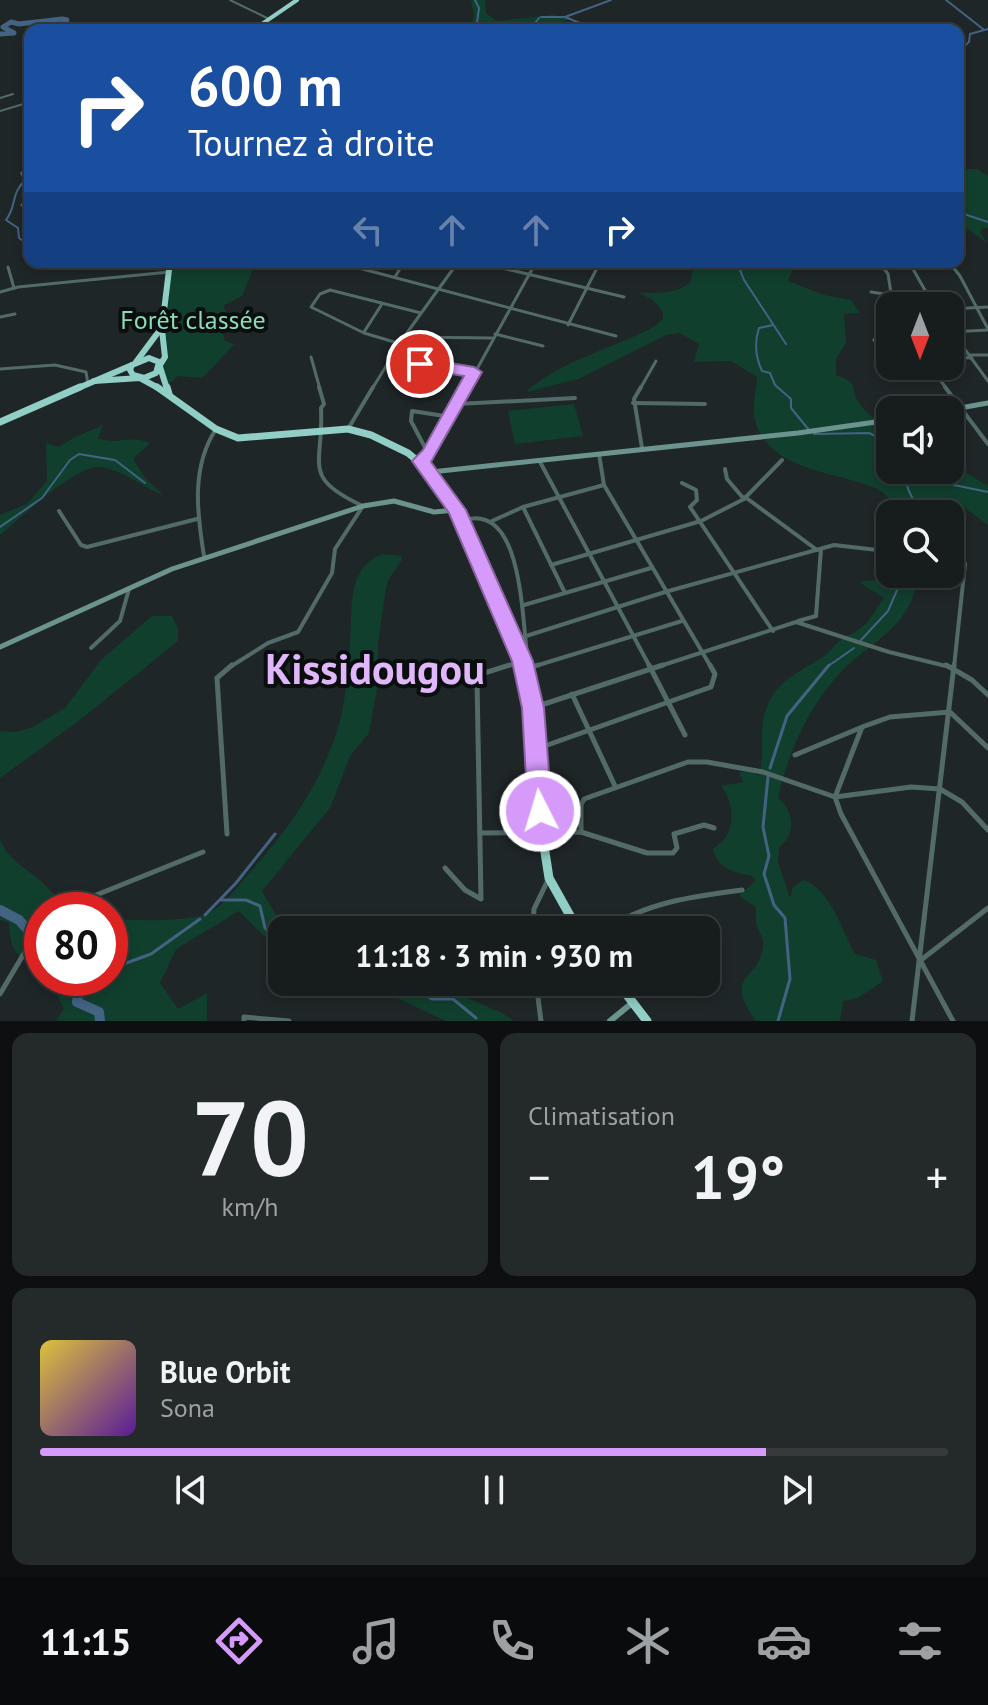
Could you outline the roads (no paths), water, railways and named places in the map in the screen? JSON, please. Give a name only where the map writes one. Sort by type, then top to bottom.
[{"type":"highway","points":[[262,24],[297,0]]},
{"type":"highway","points":[[91,383],[153,375],[160,366],[165,357],[162,327],[169,268]]},
{"type":"highway","points":[[162,327],[134,363],[131,373],[169,394],[216,429],[238,438],[348,429],[385,440],[421,461],[431,472],[457,510],[525,666],[533,708],[542,833],[549,878],[570,916]]},
{"type":"highway","points":[[0,422],[149,358],[160,366],[169,394]]},
{"type":"highway","points":[[628,996],[647,1021]]},
{"type":"street","points":[[230,0],[269,19]]},
{"type":"street","points":[[0,98],[13,94]]},
{"type":"street","points":[[0,111],[24,104]]},
{"type":"street","points":[[8,267],[14,288]]},
{"type":"street","points":[[364,268],[616,336]]},
{"type":"street","points":[[395,278],[401,268]]},
{"type":"street","points":[[348,429],[404,337],[454,268]]},
{"type":"street","points":[[509,268],[624,297]]},
{"type":"street","points":[[421,461],[429,455],[451,417],[532,268]]},
{"type":"street","points":[[568,325],[596,268]]},
{"type":"street","points":[[884,268],[888,274],[891,292]]},
{"type":"street","points":[[912,268],[926,292]]},
{"type":"street","points":[[953,268],[988,329],[964,330]]},
{"type":"street","points":[[0,292],[169,272]]},
{"type":"street","points":[[401,344],[364,333],[311,307],[320,294],[330,290],[421,313]]},
{"type":"street","points":[[871,292],[876,293]]},
{"type":"street","points":[[364,333],[382,304]]},
{"type":"street","points":[[964,308],[988,307]]},
{"type":"street","points":[[0,317],[15,314]]},
{"type":"street","points":[[404,337],[494,336],[543,346]]},
{"type":"street","points":[[964,348],[988,381]]},
{"type":"street","points":[[964,357],[988,355]]},
{"type":"street","points":[[311,357],[324,404],[321,408],[324,431],[317,456],[319,477],[326,488],[363,506]]},
{"type":"street","points":[[392,360],[474,372]]},
{"type":"street","points":[[642,448],[633,403],[656,361]]},
{"type":"street","points":[[0,369],[64,366],[86,372],[91,383]]},
{"type":"street","points":[[940,380],[953,396]]},
{"type":"street","points":[[457,404],[575,398]]},
{"type":"street","points":[[633,403],[705,404]]},
{"type":"street","points":[[964,408],[988,403]]},
{"type":"street","points":[[429,455],[411,421],[412,411],[451,417]]},
{"type":"street","points":[[964,411],[988,444]]},
{"type":"street","points":[[431,472],[876,422]]},
{"type":"street","points":[[204,556],[197,519],[199,475],[204,444],[216,429]]},
{"type":"street","points":[[537,749],[711,687],[715,674],[604,485],[599,454]]},
{"type":"street","points":[[539,460],[685,735]]},
{"type":"street","points":[[551,565],[701,521],[744,498],[782,460]]},
{"type":"street","points":[[725,469],[727,479],[744,498],[819,549]]},
{"type":"street","points":[[682,483],[696,490],[697,500],[690,507],[773,631]]},
{"type":"street","points":[[491,521],[523,507],[604,485]]},
{"type":"street","points":[[0,647],[204,556],[363,506],[394,501],[434,512],[457,510]]},
{"type":"street","points":[[227,834],[217,678],[236,662],[268,643],[298,632],[332,573],[335,549],[363,506]]},
{"type":"street","points":[[523,507],[565,593]]},
{"type":"street","points":[[59,511],[81,545],[87,547],[197,519]]},
{"type":"street","points":[[461,521],[478,516],[491,521],[501,531],[522,589],[525,666]]},
{"type":"street","points":[[523,637],[665,592],[834,545],[876,550]]},
{"type":"street","points":[[533,708],[816,616],[819,549]]},
{"type":"street","points":[[912,1021],[965,564]]},
{"type":"street","points":[[524,605],[651,568]]},
{"type":"street","points":[[91,648],[120,621],[126,608],[129,587]]},
{"type":"street","points":[[445,868],[465,890],[481,899],[477,680],[481,674],[525,666],[682,621]]},
{"type":"street","points":[[796,622],[889,652],[955,668],[988,695]]},
{"type":"street","points":[[572,694],[615,787]]},
{"type":"street","points":[[795,755],[890,717],[950,712],[988,748]]},
{"type":"street","points":[[862,727],[835,797],[841,814],[953,1021]]},
{"type":"street","points":[[581,832],[581,805],[584,799],[688,762],[699,761],[751,767],[835,797],[848,798],[920,787],[938,788],[963,803],[988,830]]},
{"type":"street","points":[[480,833],[581,832],[647,853],[673,853],[677,848],[674,834],[704,825],[714,828]]},
{"type":"street","points":[[106,892],[203,852]]},
{"type":"street","points":[[534,916],[549,878]]},
{"type":"street","points":[[626,916],[742,890]]},
{"type":"street","points":[[921,960],[988,908]]},
{"type":"street","points":[[0,994],[24,953]]},
{"type":"street","points":[[538,996],[541,1021]]},
{"type":"street","points":[[610,1021],[633,1003]]},
{"type":"street","points":[[244,1021],[244,1017],[289,1021]]},
{"type":"waterway","points":[[475,0],[479,8],[477,24]]},
{"type":"waterway","points":[[565,17],[611,0]]},
{"type":"waterway","points":[[946,0],[983,29]]},
{"type":"waterway","points":[[541,17],[565,17]]},
{"type":"waterway","points":[[565,17],[582,24]]},
{"type":"waterway","points":[[516,24],[535,23],[539,18]]},
{"type":"waterway","points":[[0,34],[14,33],[3,27],[11,22],[67,20],[62,24]]},
{"type":"waterway","points":[[964,47],[969,42],[970,34],[988,29]]},
{"type":"waterway","points":[[24,171],[21,173],[24,178]]},
{"type":"waterway","points":[[24,181],[6,220],[18,228],[19,238],[24,242]]},
{"type":"waterway","points":[[964,214],[988,222]]},
{"type":"waterway","points":[[741,268],[744,280],[786,344]]},
{"type":"waterway","points":[[773,325],[759,328],[756,344],[762,371],[770,373],[775,385],[791,399],[791,408],[809,430]]},
{"type":"waterway","points":[[814,434],[869,433],[876,436]]},
{"type":"waterway","points":[[0,527],[42,498],[70,460],[79,454],[115,460],[145,483]]},
{"type":"waterway","points":[[907,484],[913,500]]},
{"type":"waterway","points":[[953,484],[988,492]]},
{"type":"waterway","points":[[861,640],[888,611],[898,588]]},
{"type":"waterway","points":[[828,666],[854,648]]},
{"type":"waterway","points":[[770,768],[787,716],[828,666]]},
{"type":"waterway","points":[[768,777],[763,827],[769,856],[764,874],[774,905],[785,918],[790,979],[778,1021]]},
{"type":"waterway","points":[[205,915],[236,883],[275,834]]},
{"type":"waterway","points":[[221,900],[246,900],[260,906],[268,931]]},
{"type":"waterway","points":[[0,910],[24,926]]},
{"type":"waterway","points":[[128,962],[151,954],[200,919]]},
{"type":"waterway","points":[[78,996],[77,1002],[99,1012],[100,1021]]},
{"type":"waterway","points":[[427,996],[453,999],[476,1018]]},
{"type":"district","name":"Kissidougou","points":[[375,669]]},
{"type":"park label","name":"Forêt classée","points":[[193,320]]}]
